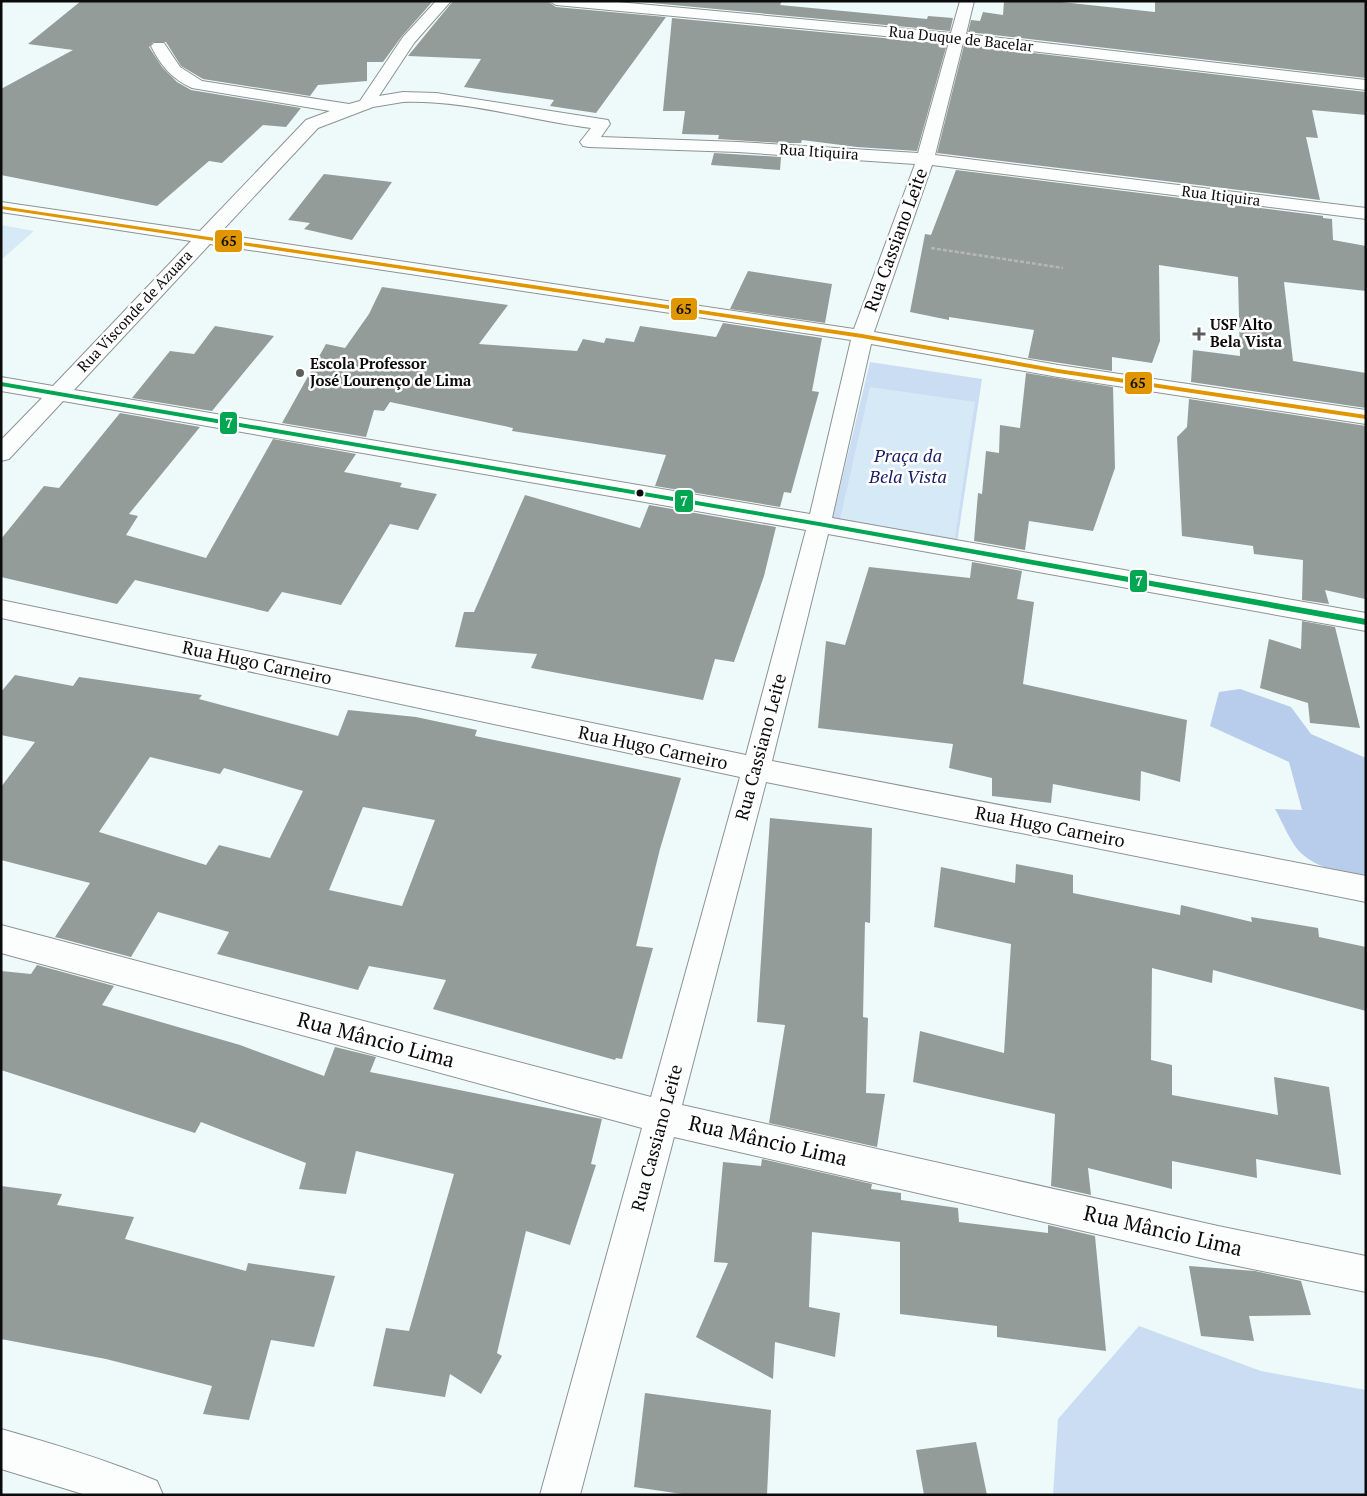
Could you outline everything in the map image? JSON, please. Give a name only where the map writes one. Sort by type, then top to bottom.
[{"type":"street","points":[[366,104],[408,40],[444,1]]},
{"type":"street","name":"Rua Duque de Bacelar","points":[[556,1],[958,38],[1366,85]]},
{"type":"street","name":"Rua Cassiano Leite","points":[[560,1495],[756,769],[819,524],[862,336],[925,158],[967,1]]},
{"type":"street","points":[[159,46],[169,65],[179,76],[198,85],[249,95],[349,109]]},
{"type":"street","name":"Rua Itiquira","points":[[312,124],[349,109],[401,97],[446,98],[486,103],[533,115],[602,124],[589,142],[738,147],[925,158],[1366,214]]},
{"type":"street","name":"Rua Visconde de Azuara","points":[[1,454],[312,124]]},
{"type":"street","points":[[1,207],[862,336],[1058,371],[1366,417]]},
{"type":"street","points":[[1,384],[819,524],[1366,622]]},
{"type":"street","name":"Rua Hugo Carneiro","points":[[1,609],[756,769],[1366,889]]},
{"type":"street","name":"Rua Mâncio Lima","points":[[1,939],[662,1117],[1218,1244],[1366,1274]]},
{"type":"street","points":[[1,1449],[61,1466],[143,1495]]},
{"type":"path","points":[[896,243],[1063,268]]},
{"type":"green space","points":[[1,225],[34,231],[1,260]]},
{"type":"green space","name":"Praça da Bela Vista","points":[[870,362],[982,379],[957,543],[832,521]]},
{"type":"green space","name":"Praça da Bela Vista","points":[[870,387],[975,402],[955,538],[840,519]]},
{"type":"green space","points":[[1139,1326],[1261,1371],[1366,1390],[1366,1495],[1053,1495],[1058,1419]]},
{"type":"shaded area","points":[[1240,689],[1291,707],[1311,734],[1366,758],[1366,875],[1349,873],[1323,866],[1301,853],[1290,838],[1275,809],[1302,810],[1289,762],[1210,726],[1219,692]]},
{"type":"building","points":[[81,1],[433,1],[402,36],[383,62],[367,62],[367,81],[318,85],[310,96],[203,79],[181,66],[166,42],[153,42],[149,47],[162,67],[177,82],[191,90],[301,108],[286,127],[263,125],[222,163],[209,161],[157,206],[1,175],[1,89],[73,50],[28,44]]},
{"type":"building","points":[[453,1],[547,1],[556,7],[666,17],[596,113],[550,106],[554,100],[464,87],[481,59],[408,56]]},
{"type":"building","points":[[630,1],[782,1],[780,5],[927,19],[928,16],[953,18],[950,31]]},
{"type":"building","points":[[1004,1],[1052,1],[1155,12],[1155,1],[1366,1],[1366,78],[968,32],[971,20],[980,21],[983,12],[1003,15]]},
{"type":"building","points":[[672,18],[947,44],[917,151],[857,147],[802,140],[801,143],[782,143],[718,139],[719,135],[682,134],[685,111],[663,111]]},
{"type":"building","points":[[964,45],[1366,92],[1366,115],[1312,110],[1318,138],[1306,137],[1320,200],[937,153]]},
{"type":"building","points":[[714,153],[781,157],[780,170],[711,165]]},
{"type":"building","points":[[956,170],[1323,216],[1323,218],[1332,219],[1333,240],[1366,246],[1366,291],[1284,282],[1293,361],[1366,373],[1366,408],[1191,382],[1193,350],[1240,356],[1238,277],[1159,265],[1160,341],[1152,363],[1112,357],[1112,371],[1028,358],[1034,330],[949,317],[949,320],[910,312],[925,234],[931,235]]},
{"type":"building","points":[[324,174],[392,182],[352,240],[304,229],[310,223],[288,220]]},
{"type":"building","points":[[748,271],[832,284],[825,323],[730,309]]},
{"type":"building","points":[[382,287],[508,305],[479,344],[577,351],[583,339],[604,343],[606,338],[634,342],[640,326],[716,337],[723,323],[822,338],[812,391],[819,392],[791,493],[784,492],[780,507],[655,486],[666,455],[512,431],[513,428],[390,402],[384,411],[374,410],[366,437],[282,423],[326,344],[345,348],[369,314]]},
{"type":"building","points":[[215,326],[274,336],[212,411],[132,398],[170,351],[194,354]]},
{"type":"building","points":[[1026,373],[1113,387],[1115,468],[1093,531],[1029,521],[1025,550],[974,541],[978,493],[982,494],[986,451],[999,453],[1000,425],[1020,428]]},
{"type":"building","points":[[1189,399],[1366,426],[1365,599],[1325,590],[1329,604],[1302,600],[1303,560],[1254,554],[1253,546],[1182,536],[1177,437],[1187,427]]},
{"type":"building","points":[[120,413],[200,427],[129,514],[138,516],[126,535],[206,558],[273,439],[356,454],[344,472],[402,483],[400,487],[437,494],[418,530],[390,524],[341,605],[282,592],[268,612],[135,580],[117,604],[1,577],[1,539],[44,486],[59,488]]},
{"type":"building","points":[[525,495],[640,528],[649,505],[776,527],[764,576],[734,662],[715,659],[703,700],[531,668],[537,654],[455,647],[464,612],[474,612]]},
{"type":"building","points":[[972,562],[1022,571],[1017,599],[1034,602],[1023,684],[1187,720],[1180,782],[1141,771],[1140,801],[1053,784],[1051,803],[992,796],[992,778],[949,768],[953,744],[818,728],[826,641],[845,645],[869,567],[970,578]]},
{"type":"building","points":[[1302,621],[1335,627],[1360,728],[1310,723],[1308,703],[1260,688],[1269,639],[1301,649]]},
{"type":"building","points":[[15,675],[73,686],[79,677],[202,695],[199,699],[338,736],[348,710],[416,717],[477,730],[475,736],[681,778],[660,849],[636,946],[653,948],[622,1059],[616,1058],[615,1060],[433,1009],[446,980],[369,966],[358,990],[217,954],[229,932],[158,912],[131,957],[55,937],[90,883],[1,860],[1,787],[35,742],[1,735],[1,692]],"holes":[[[150,757],[220,774],[224,768],[303,791],[270,858],[219,845],[206,865],[99,832]],[[363,807],[435,820],[402,906],[329,890]]]},
{"type":"building","points":[[770,818],[872,828],[870,923],[865,922],[863,1017],[868,1018],[866,1093],[885,1094],[877,1147],[769,1123],[785,1025],[757,1022]]},
{"type":"building","points":[[1016,864],[1073,875],[1073,893],[1180,915],[1181,905],[1252,922],[1251,917],[1318,928],[1319,937],[1366,947],[1366,1011],[1213,970],[1212,983],[1152,968],[1151,1060],[1172,1065],[1172,1095],[1278,1115],[1274,1077],[1329,1087],[1341,1175],[1256,1159],[1257,1178],[1172,1161],[1172,1189],[1088,1168],[1091,1195],[1051,1186],[1055,1114],[913,1082],[920,1031],[1004,1053],[1011,944],[934,927],[941,867],[1015,883]]},
{"type":"building","points":[[37,965],[114,986],[102,1005],[240,1045],[324,1076],[335,1047],[376,1057],[370,1072],[602,1119],[591,1164],[596,1165],[570,1245],[526,1231],[497,1353],[502,1356],[481,1394],[450,1374],[445,1397],[373,1386],[386,1328],[409,1331],[454,1174],[356,1151],[346,1194],[299,1189],[306,1163],[201,1122],[195,1133],[1,1070],[1,971],[31,974]]},
{"type":"building","points":[[762,1159],[872,1184],[871,1189],[901,1193],[901,1200],[958,1208],[959,1222],[1048,1233],[1048,1225],[1095,1236],[1106,1351],[997,1337],[997,1326],[900,1314],[900,1242],[812,1232],[809,1307],[840,1313],[835,1357],[775,1342],[773,1379],[696,1337],[728,1263],[714,1262],[723,1162],[761,1166]]},
{"type":"building","points":[[1,1186],[62,1194],[57,1205],[134,1217],[125,1239],[246,1271],[248,1263],[335,1276],[314,1347],[271,1340],[249,1420],[203,1414],[212,1386],[106,1359],[1,1339]]},
{"type":"building","points":[[1189,1266],[1255,1271],[1301,1281],[1311,1315],[1249,1316],[1254,1341],[1201,1336]]},
{"type":"building","points":[[645,1393],[771,1410],[767,1495],[689,1495],[634,1487]]},
{"type":"building","points":[[976,1442],[987,1495],[924,1495],[916,1450]]},
{"type":"transit line","name":"65","points":[[1,207],[862,336],[1058,371],[1366,417]]},
{"type":"transit line","name":"7","points":[[1,384],[819,524],[1366,622]]},
{"type":"place","name":"USF Alto Bela Vista","points":[[1199,334]]},
{"type":"place","name":"Escola Professor José Lourenço de Lima","points":[[300,373]]}]
